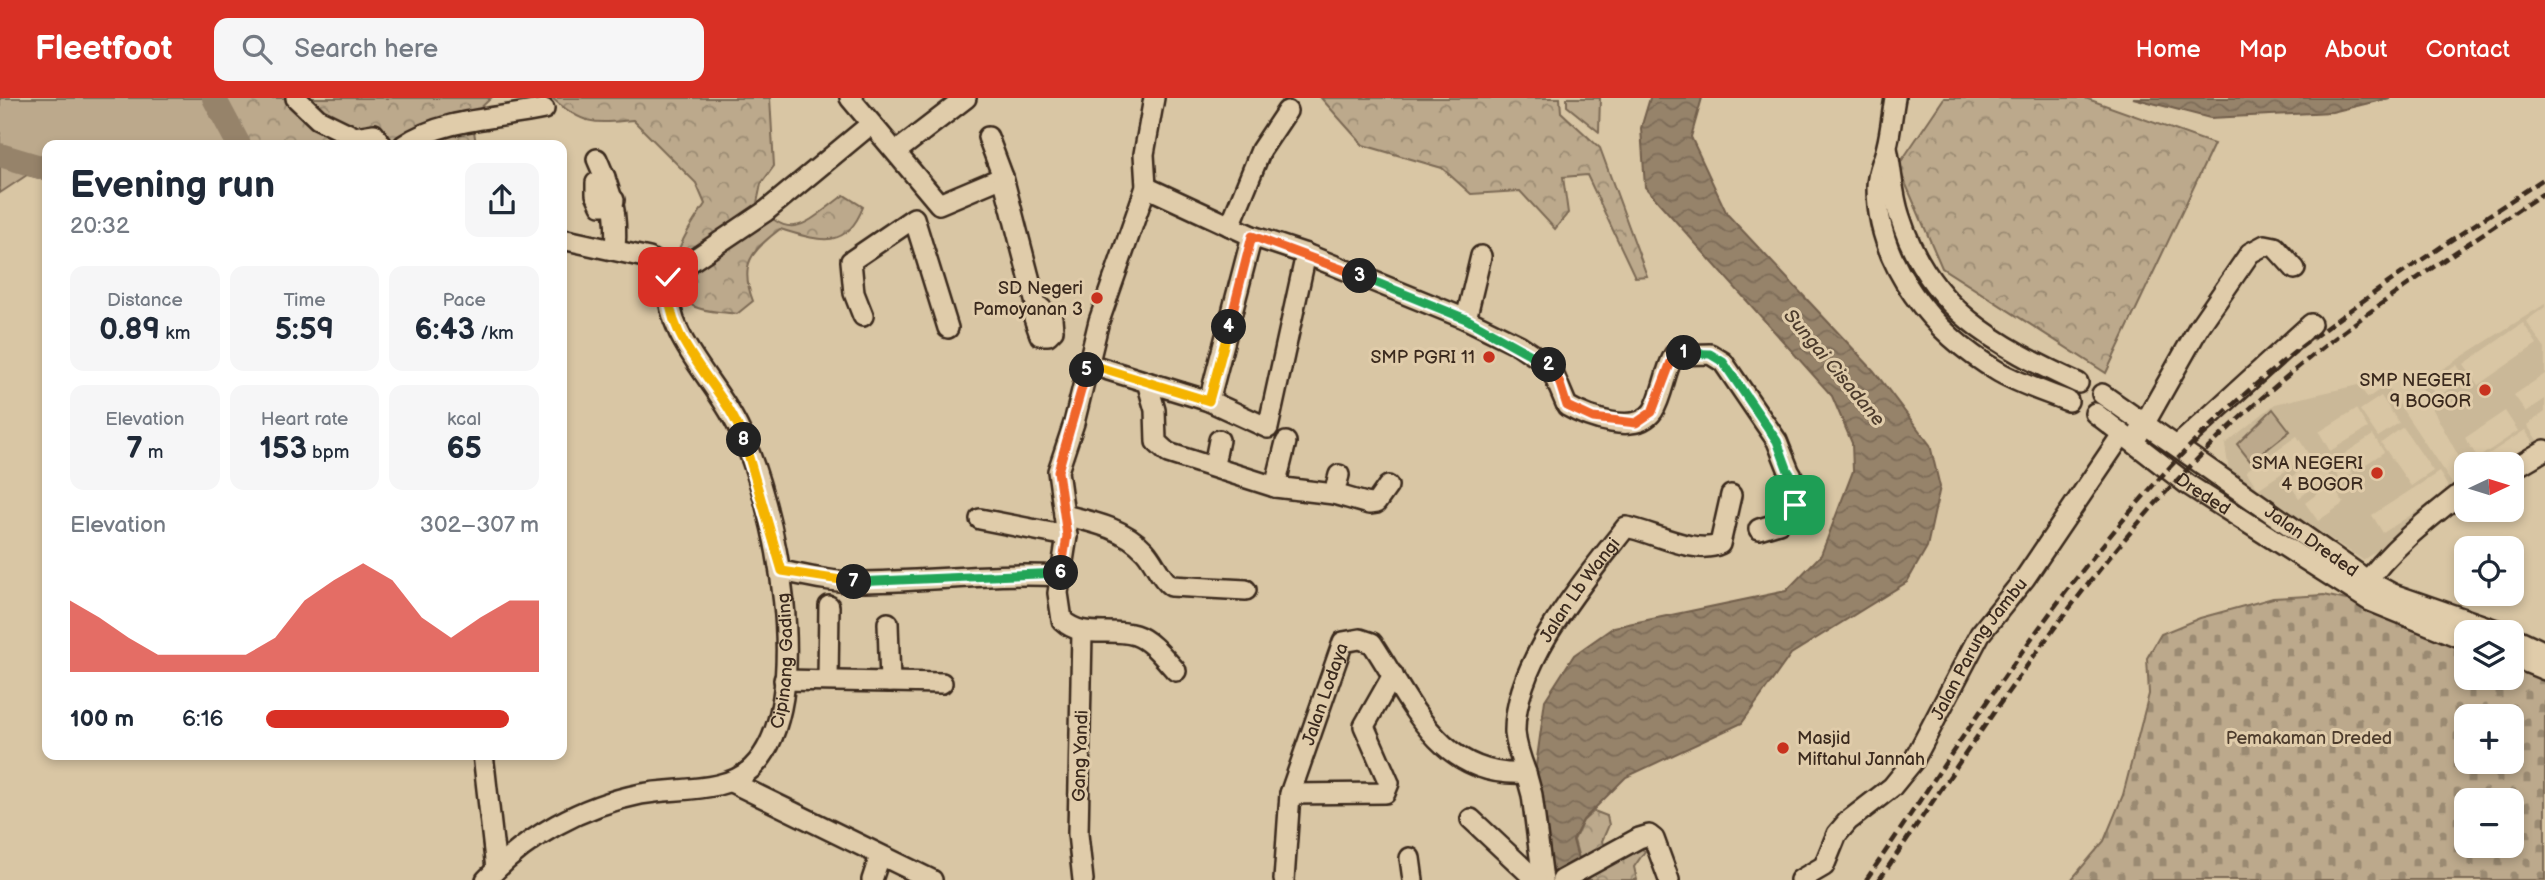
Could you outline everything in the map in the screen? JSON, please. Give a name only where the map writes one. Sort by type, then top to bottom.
[{"type":"street","points":[[296,98],[318,119],[355,137],[374,134],[378,140]]},
{"type":"street","points":[[850,98],[939,204]]},
{"type":"street","points":[[897,151],[966,98]]},
{"type":"street","points":[[1154,98],[1144,154],[1146,187],[1098,321],[1089,364],[1058,471],[1067,536],[1058,608],[1062,620],[1082,632],[1105,631],[1138,636],[1177,671]]},
{"type":"street","points":[[1887,147],[1900,217],[1921,264],[1935,285],[1976,327],[1999,344],[2078,383],[2094,384],[2099,404],[2078,415],[2068,401],[2001,373],[1959,346],[1940,329],[1920,304],[1902,276],[1881,223],[1878,168],[1887,147],[1894,104]]},
{"type":"street","points":[[413,140],[444,127],[544,109]]},
{"type":"street","points":[[1230,226],[1261,150],[1287,111]]},
{"type":"street","points":[[567,240],[649,258],[659,264],[668,277],[766,211],[871,124]]},
{"type":"street","points":[[988,137],[1003,177],[1036,304]]},
{"type":"street","points":[[597,159],[614,201],[617,216],[615,250]]},
{"type":"street","points":[[863,316],[854,293],[851,261],[939,204],[1003,177]]},
{"type":"street","points":[[1146,187],[1252,236],[1306,254],[1466,319],[1544,360],[1559,381],[1567,406],[1593,418],[1636,423],[1647,417],[1652,412],[1672,359],[1677,354],[1710,354],[1723,362],[1777,441],[1788,471],[1802,493],[1779,523],[1759,529]]},
{"type":"street","points":[[914,218],[948,328]]},
{"type":"street","points":[[1209,401],[1252,236]]},
{"type":"street","name":"Jalan Parung Jambu","points":[[1800,880],[1824,866],[1837,834],[1848,821],[1892,787],[1914,760],[1980,634],[2025,578],[2126,439],[2146,426],[2199,327],[2250,253],[2265,245],[2275,247],[2295,269]]},
{"type":"street","points":[[1089,364],[1209,401],[1268,428],[1306,254]]},
{"type":"street","points":[[1466,319],[1481,256]]},
{"type":"street","name":"Cipinang Gading","points":[[668,277],[667,297],[677,334],[718,391],[740,430],[782,571],[782,706],[765,749],[753,766],[731,782]]},
{"type":"street","points":[[2177,446],[2311,324]]},
{"type":"street","points":[[1147,382],[1155,410],[1156,442],[1160,449],[1275,487],[1337,484],[1371,505],[1379,500],[1388,486]]},
{"type":"street","points":[[2068,401],[2070,390],[2078,383]]},
{"type":"street","name":"Jalan Dreded","points":[[2099,404],[2146,426],[2177,446],[2363,587],[2393,594],[2468,620]]},
{"type":"street","name":"Dreded","points":[[2099,404],[2126,439],[2187,484],[2363,587],[2406,618],[2454,636]]},
{"type":"street","points":[[1214,466],[1219,440]]},
{"type":"street","points":[[1275,487],[1286,442]]},
{"type":"street","points":[[2524,462],[2545,450]]},
{"type":"street","name":"Jalan Lb Wangi","points":[[1526,773],[1515,735],[1519,709],[1539,652],[1576,593],[1626,527],[1694,545],[1720,544],[1731,495]]},
{"type":"street","points":[[2363,587],[2410,537],[2454,499]]},
{"type":"street","points":[[1064,515],[1126,534],[1145,551],[1171,586],[1246,590]]},
{"type":"street","points":[[981,519],[1067,536]]},
{"type":"street","points":[[782,571],[856,582],[952,580],[1009,575],[1060,576]]},
{"type":"street","points":[[828,680],[829,606]]},
{"type":"street","points":[[888,623],[890,682]]},
{"type":"street","name":"Gang Yandi","points":[[1082,632],[1078,834],[1083,880]]},
{"type":"street","name":"Jalan Lodaya","points":[[1284,880],[1290,794],[1343,642],[1360,639],[1372,643],[1432,737],[1471,763],[1500,775],[1526,773]]},
{"type":"street","points":[[2524,642],[2545,652]]},
{"type":"street","points":[[2524,661],[2545,670]]},
{"type":"street","points":[[1290,794],[1385,793],[1389,783],[1364,726],[1393,675]]},
{"type":"street","points":[[784,680],[942,683]]},
{"type":"street","points":[[483,760],[491,875]]},
{"type":"street","points":[[1526,773],[1543,880]]},
{"type":"street","points":[[491,875],[547,830],[601,804],[640,794],[731,782],[769,803],[800,813],[880,856],[932,880]]},
{"type":"street","points":[[1471,819],[1535,880]]},
{"type":"street","points":[[1562,880],[1649,835],[1654,839],[1669,880]]},
{"type":"street","points":[[872,880],[880,856]]},
{"type":"street","points":[[1410,858],[1413,880]]},
{"type":"shaded area","name":"SMP NEGERI 9 BOGOR","points":[[2545,304],[2545,307],[2526,321],[2545,349],[2545,374],[2514,395],[2526,412],[2545,399],[2545,412],[2527,425],[2541,446],[2536,447],[2525,430],[2492,452],[2487,452],[2518,431],[2505,411],[2465,438],[2474,452],[2456,452],[2419,384]],"holes":[[[2523,323],[2537,344],[2478,385],[2464,364]],[[2457,365],[2466,379],[2437,397],[2428,384]]]},
{"type":"shaded area","name":"SMA NEGERI 4 BOGOR","points":[[2358,385],[2368,398],[2386,385],[2454,487],[2454,497],[2363,560],[2229,472],[2225,444],[2275,404]],"holes":[[[2381,396],[2399,423],[2378,437],[2360,410]],[[2356,409],[2368,428],[2330,451],[2319,432]],[[2403,427],[2433,471],[2411,486],[2381,443]],[[2373,435],[2384,452],[2356,471],[2344,454]],[[2297,436],[2309,455],[2258,489],[2246,471]],[[2342,457],[2353,473],[2341,481],[2330,465]],[[2317,459],[2329,476],[2299,498],[2287,480]],[[2439,472],[2450,490],[2383,533],[2372,515]],[[2330,484],[2344,503],[2318,521],[2305,503]]]},
{"type":"green space","points":[[0,98],[218,98],[225,140],[42,140],[42,179],[27,175],[0,193]]},
{"type":"green space","points":[[215,98],[491,98],[472,116],[475,140],[237,140]]},
{"type":"green space","points":[[552,98],[770,98],[774,166],[761,184],[757,203],[780,224],[790,226],[810,220],[844,195],[863,207],[848,231],[839,237],[818,239],[780,229],[770,237],[750,260],[747,278],[753,301],[737,314],[698,308],[681,295],[675,283],[674,270],[682,242],[705,204],[696,183],[633,120],[589,121],[572,113]]},
{"type":"green space","points":[[1321,98],[1560,98],[1561,112],[1600,148],[1647,276],[1635,277],[1587,175],[1563,177],[1568,213],[1555,229],[1520,191],[1471,194],[1442,168],[1363,145]]},
{"type":"green space","points":[[1567,98],[1600,98],[1599,132],[1567,106]]},
{"type":"green space","points":[[1944,98],[2085,98],[2214,144],[2106,373],[1942,268],[1898,166]]},
{"type":"green space","points":[[2273,409],[2290,431],[2251,462],[2237,444]]},
{"type":"green space","name":"Pemakaman Dreded","points":[[2324,595],[2365,604],[2454,638],[2454,690],[2524,690],[2524,666],[2545,676],[2545,880],[2071,880],[2104,841],[2123,795],[2149,694],[2147,658],[2161,634],[2200,618],[2273,598]]},
{"type":"green space","points":[[1594,811],[1607,816],[1609,825],[1602,841],[1605,850],[1638,847],[1645,851],[1634,867],[1637,880],[1590,880],[1581,866],[1574,840],[1583,821]]},
{"type":"water","name":"Sungai Cisadane","points":[[1650,98],[1702,98],[1691,137],[1727,214],[1874,371],[1930,445],[1940,487],[1927,547],[1907,582],[1791,654],[1742,723],[1626,777],[1583,820],[1573,840],[1580,866],[1589,880],[1557,880],[1549,859],[1535,773],[1545,700],[1574,655],[1614,627],[1786,591],[1821,555],[1853,471],[1852,443],[1832,396],[1645,187],[1641,128]]},
{"type":"water","points":[[2133,98],[2390,98],[2332,112],[2210,118]]},
{"type":"waterway","points":[[214,98],[236,140]]},
{"type":"waterway","points":[[0,155],[42,168]]},
{"type":"railway","points":[[1866,880],[1979,713],[2058,603],[2099,549],[2188,448],[2228,409],[2314,337],[2405,271],[2545,178]]},
{"type":"railway","points":[[1879,880],[2042,645],[2130,533],[2178,480],[2265,395],[2341,333],[2545,192]]},
{"type":"place","name":"SD Negeri Pamoyanan 3","points":[[1097,298]]},
{"type":"place","name":"SMP PGRI 11","points":[[1489,357]]},
{"type":"place","name":"SMP NEGERI 9 BOGOR","points":[[2485,390]]},
{"type":"place","name":"SMA NEGERI 4 BOGOR","points":[[2377,473]]},
{"type":"place","name":"Masjid Miftahul Jannah","points":[[1783,748]]},
{"type":"route","points":[[668,277],[667,297],[677,334],[718,391],[740,430],[752,462],[782,571],[856,582],[952,580],[1035,574],[1060,576],[1067,536],[1058,471],[1089,364],[1209,401],[1252,236],[1325,261],[1466,319],[1518,345],[1550,366],[1559,381],[1567,406],[1593,418],[1636,423],[1647,417],[1652,412],[1674,355],[1710,354],[1723,362],[1777,441],[1788,471],[1802,493],[1795,505]]}]
